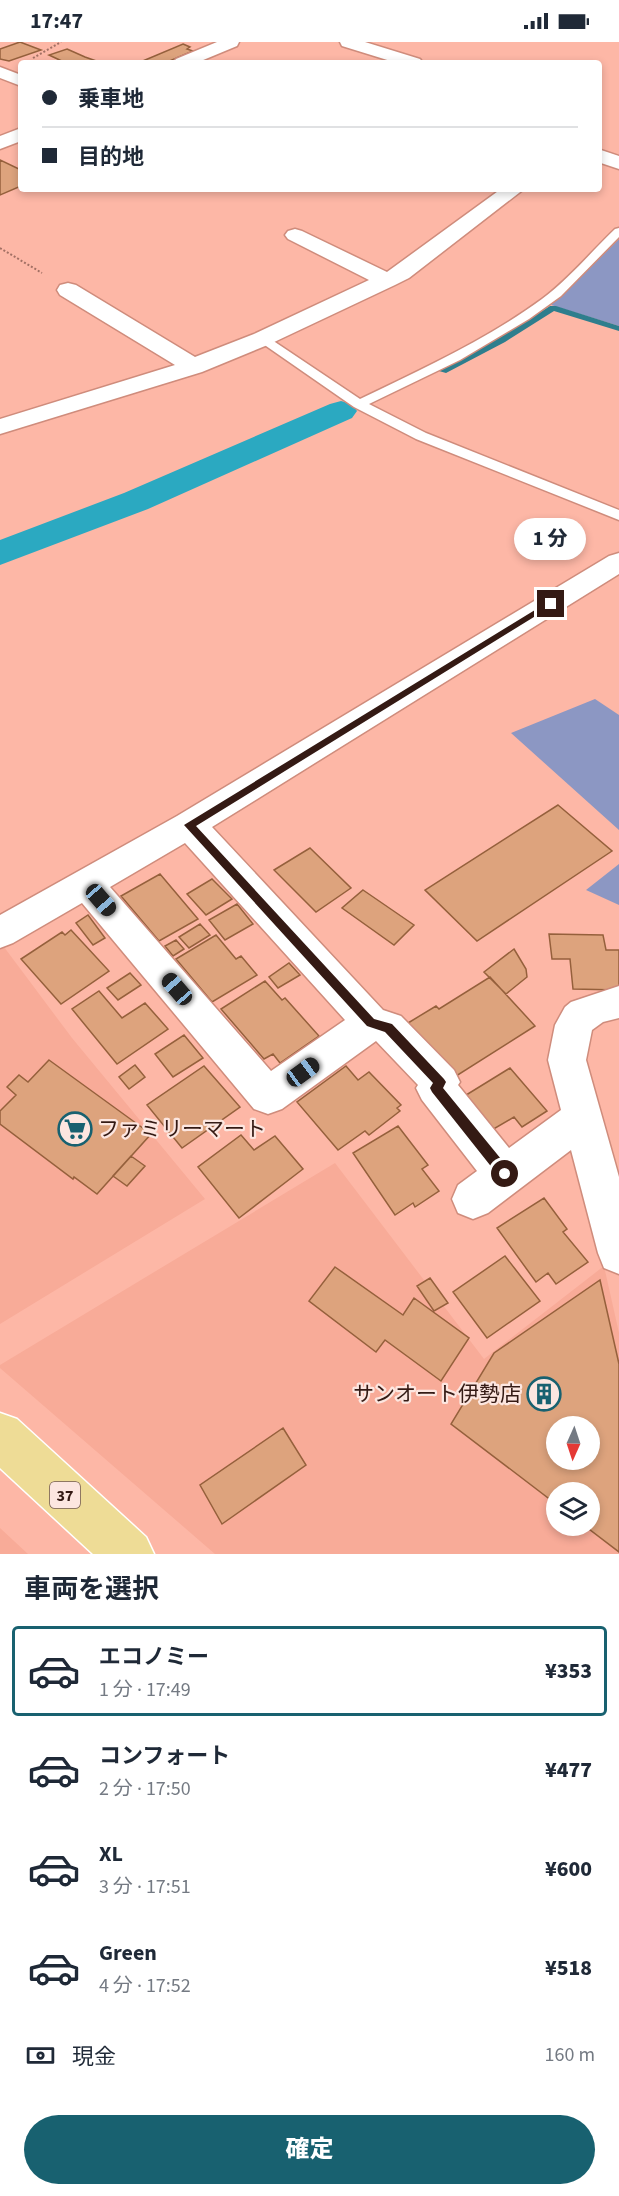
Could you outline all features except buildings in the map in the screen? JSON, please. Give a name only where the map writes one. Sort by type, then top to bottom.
[{"type":"main road","name":"37","points":[[0,1436],[129,1554]]},
{"type":"street","points":[[189,60],[231,42]]},
{"type":"street","points":[[348,42],[405,60]]},
{"type":"street","points":[[0,72],[18,80]]},
{"type":"street","points":[[0,143],[18,135]]},
{"type":"street","points":[[602,157],[619,163]]},
{"type":"street","points":[[0,427],[164,378],[262,339],[387,279],[426,256],[510,192]]},
{"type":"street","points":[[295,235],[387,279]]},
{"type":"street","points":[[68,290],[194,367]]},
{"type":"street","points":[[0,933],[189,825],[619,562]]},
{"type":"street","points":[[189,825],[371,1023],[388,1028],[440,1082],[436,1088],[505,1174]]},
{"type":"street","points":[[86,883],[268,1096],[371,1023]]},
{"type":"street","points":[[619,1002],[590,1009],[576,1018],[569,1032],[567,1060],[619,1253]]},
{"type":"street","points":[[473,1199],[583,1117]]},
{"type":"lane","points":[[359,404],[441,364],[508,327],[558,292],[619,231]]},
{"type":"lane","points":[[262,339],[359,404],[421,436],[619,515]]},
{"type":"path","points":[[0,248],[68,290]]},
{"type":"shaded area","points":[[619,239],[619,326],[551,305]]},
{"type":"shaded area","points":[[595,699],[619,715],[619,830],[511,733]]},
{"type":"shaded area","points":[[619,864],[619,905],[586,890]]},
{"type":"shaded area","points":[[4,947],[72,1038],[205,1199],[0,1324],[0,950]]},
{"type":"shaded area","points":[[335,1163],[484,1359],[604,1266],[619,1333],[619,1554],[215,1554],[0,1368],[0,1365]]},
{"type":"shaded area","points":[[0,1528],[28,1554],[0,1554]]},
{"type":"waterway","points":[[443,371],[502,340],[553,308],[619,329]]},
{"type":"waterway","points":[[0,553],[136,501],[341,411]]},
{"type":"place","name":"ファミリーマート","points":[[75,1129]]},
{"type":"place","name":"サンオート伊勢店","points":[[544,1394]]},
{"type":"route","points":[[505,1174],[436,1088],[440,1082],[388,1028],[371,1023],[189,825],[551,604]]}]
